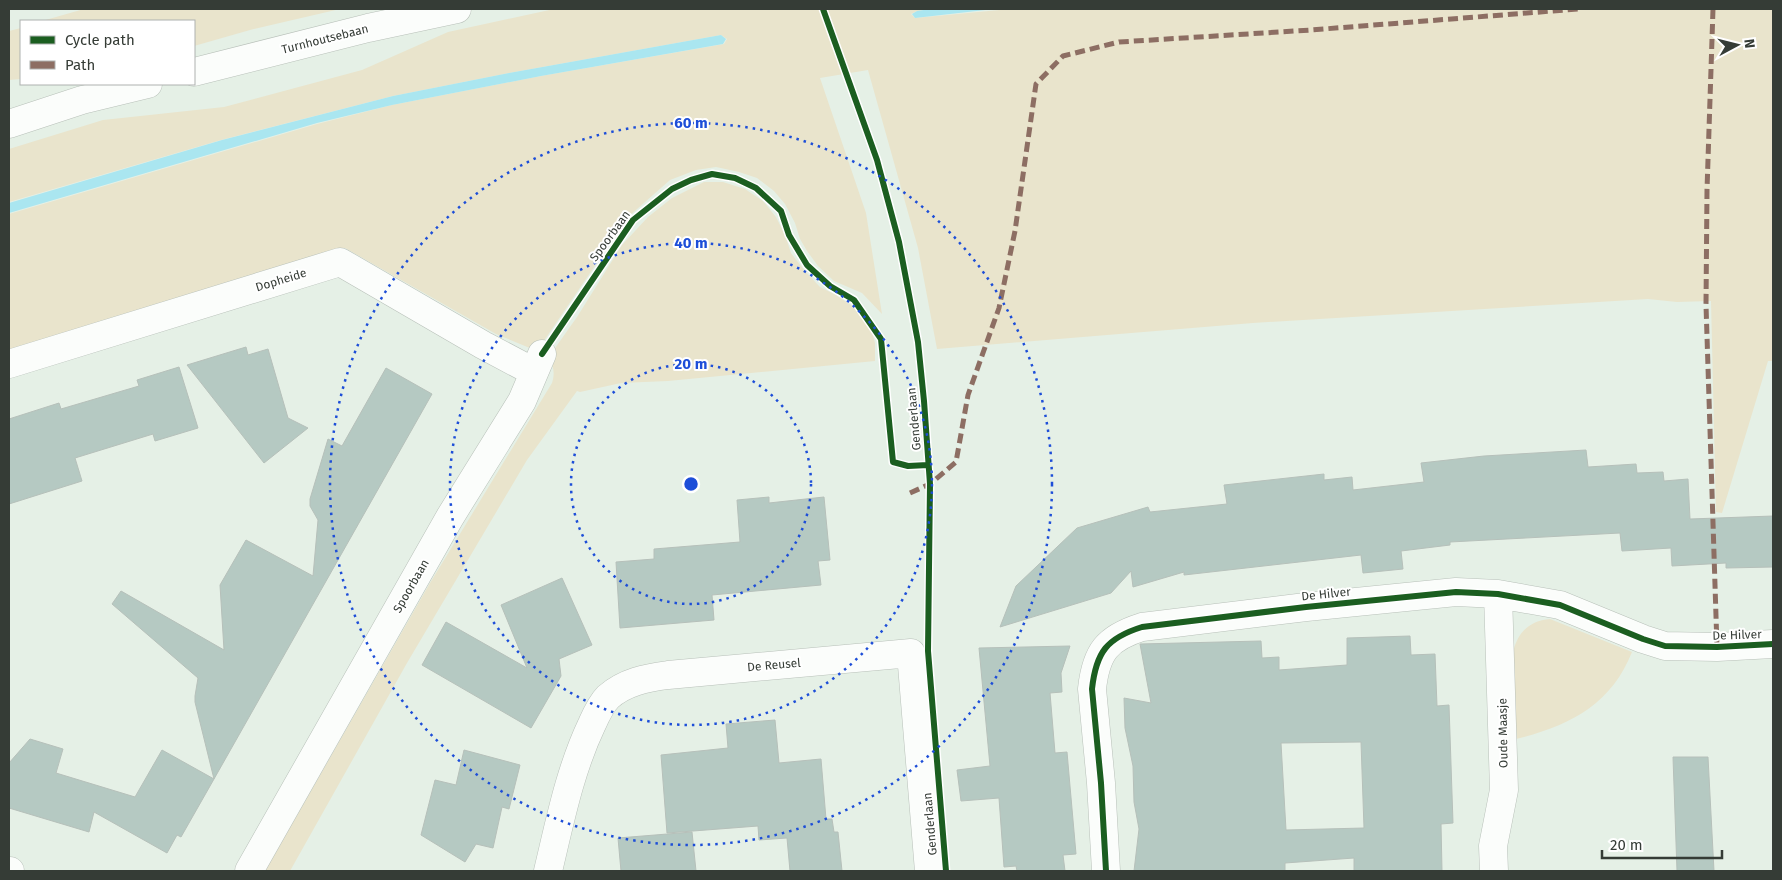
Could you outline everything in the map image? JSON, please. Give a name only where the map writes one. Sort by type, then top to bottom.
[{"type":"street","name":"Turnhoutsebaan","points":[[195,72],[368,28],[456,9]]},
{"type":"street","points":[[9,124],[82,100],[144,85]]},
{"type":"street","name":"Dopheide","points":[[9,364],[340,262],[483,345],[538,363]]},
{"type":"street","name":"Spoorbaan","points":[[249,871],[450,517],[522,401],[538,363]]},
{"type":"street","name":"De Hilver","points":[[1106,871],[1101,784],[1092,689],[1099,659],[1107,645],[1120,636],[1142,627],[1306,607],[1456,592],[1498,594],[1560,605],[1664,646],[1709,647],[1773,644]]},
{"type":"street","name":"Oude Maasje","points":[[1494,871],[1493,846],[1504,790],[1498,594]]},
{"type":"street","name":"De Reusel","points":[[548,871],[568,788],[582,744],[597,712],[606,698],[623,687],[646,678],[668,675],[911,653],[929,871]]},
{"type":"shaded area","points":[[84,9],[340,9],[250,30],[195,46],[195,20],[46,20]]},
{"type":"shaded area","points":[[554,9],[930,9],[911,14],[915,18],[1010,9],[1773,9],[1773,361],[1768,361],[1722,513],[1716,512],[1711,301],[1677,302],[1648,299],[1253,323],[937,349],[918,248],[868,70],[820,78],[866,213],[882,314],[862,293],[834,281],[818,266],[800,239],[795,223],[785,204],[774,191],[757,178],[716,167],[696,170],[670,180],[628,217],[537,351],[496,334],[345,248],[9,351],[9,214],[317,124],[392,105],[541,76],[724,44],[727,39],[721,35],[393,96],[221,140],[9,202],[9,149],[103,120],[224,107],[362,70],[448,32]]},
{"type":"shaded area","points":[[20,28],[20,79],[9,80],[9,31]]},
{"type":"shaded area","points":[[704,182],[723,182],[745,189],[763,201],[776,217],[791,253],[804,270],[820,287],[836,295],[864,314],[875,343],[875,361],[668,381],[621,383],[580,392],[577,391],[527,460],[407,663],[290,871],[265,871],[430,583],[552,383],[553,370],[548,358],[577,317],[622,245],[648,217],[672,198]]},
{"type":"shaded area","points":[[1550,619],[1632,652],[1612,686],[1586,710],[1554,727],[1516,739],[1513,652],[1521,633],[1536,622]]},
{"type":"water","points":[[930,9],[994,9],[915,18],[912,14],[917,11]]},
{"type":"water","points":[[721,35],[726,39],[723,44],[541,76],[392,105],[317,123],[9,213],[9,203],[222,140],[393,96]]},
{"type":"building","points":[[246,347],[248,355],[268,349],[288,418],[308,428],[264,463],[187,365]]},
{"type":"building","points":[[179,367],[198,428],[155,441],[153,434],[75,458],[82,481],[9,504],[9,419],[59,403],[61,409],[139,386],[137,380]]},
{"type":"building","points":[[386,368],[432,394],[214,779],[195,702],[198,678],[112,604],[121,591],[224,650],[220,585],[246,540],[313,576],[318,520],[310,506],[310,499],[328,439],[342,446]]},
{"type":"building","points":[[1586,450],[1588,467],[1636,464],[1637,473],[1663,472],[1664,481],[1688,479],[1690,519],[1773,516],[1773,567],[1726,568],[1726,563],[1672,566],[1671,548],[1622,551],[1620,533],[1450,542],[1450,545],[1401,551],[1403,569],[1363,573],[1361,555],[1184,575],[1184,572],[1133,587],[1131,571],[1111,593],[1000,627],[1016,586],[1077,528],[1148,507],[1150,512],[1227,504],[1224,485],[1324,474],[1324,480],[1352,477],[1353,490],[1424,482],[1421,463],[1484,456]]},
{"type":"building","points":[[769,497],[769,503],[824,497],[830,560],[818,561],[821,585],[712,595],[714,620],[620,628],[616,562],[654,559],[654,549],[740,542],[737,500]]},
{"type":"building","points":[[562,578],[592,645],[559,659],[561,676],[531,728],[422,665],[446,622],[527,668],[501,605]]},
{"type":"building","points":[[1410,636],[1411,655],[1435,654],[1437,706],[1449,705],[1453,823],[1441,824],[1442,871],[1354,871],[1354,858],[1285,863],[1285,871],[1134,871],[1139,829],[1134,802],[1133,766],[1125,728],[1124,698],[1151,703],[1140,644],[1261,641],[1262,658],[1279,657],[1279,670],[1347,665],[1347,638]],"holes":[[[1361,742],[1364,828],[1286,830],[1281,743]]]},
{"type":"building","points":[[1070,646],[1061,673],[1062,692],[1050,693],[1055,753],[1067,752],[1076,854],[1063,855],[1065,871],[1017,871],[1016,866],[1004,867],[999,798],[961,801],[957,770],[990,766],[979,648]]},
{"type":"building","points":[[775,720],[779,763],[821,759],[826,819],[832,819],[834,832],[838,832],[842,871],[790,871],[787,838],[759,840],[758,826],[667,833],[661,755],[728,748],[726,724]]},
{"type":"building","points":[[30,739],[63,749],[56,773],[135,797],[162,750],[214,779],[181,837],[177,835],[167,853],[94,812],[89,832],[9,808],[9,763]]},
{"type":"building","points":[[464,750],[520,765],[509,809],[502,807],[493,848],[476,844],[465,862],[421,835],[435,780],[456,785]]},
{"type":"building","points":[[1673,757],[1708,757],[1714,871],[1677,871]]},
{"type":"building","points":[[692,832],[696,871],[621,871],[618,838]]},
{"type":"marked path","points":[[910,493],[930,484],[956,462],[968,395],[999,308],[1015,231],[1036,84],[1063,56],[1119,42],[1311,30],[1578,9]]},
{"type":"marked path","points":[[1713,9],[1707,190],[1706,305],[1717,647]]},
{"type":"cycle path","name":"Genderlaan","points":[[823,9],[877,160],[899,242],[918,342],[930,484],[928,651],[946,871]]},
{"type":"cycle path","points":[[542,354],[633,220],[672,189],[691,180],[712,174],[735,178],[756,188],[781,211],[789,235],[807,265],[830,286],[854,300],[881,339],[893,462],[908,466],[928,465]]},
{"type":"cycle path","points":[[1106,871],[1101,783],[1092,689],[1097,665],[1105,648],[1130,631],[1142,627],[1306,607],[1456,592],[1498,594],[1560,605],[1665,646],[1717,647],[1773,644]]}]
